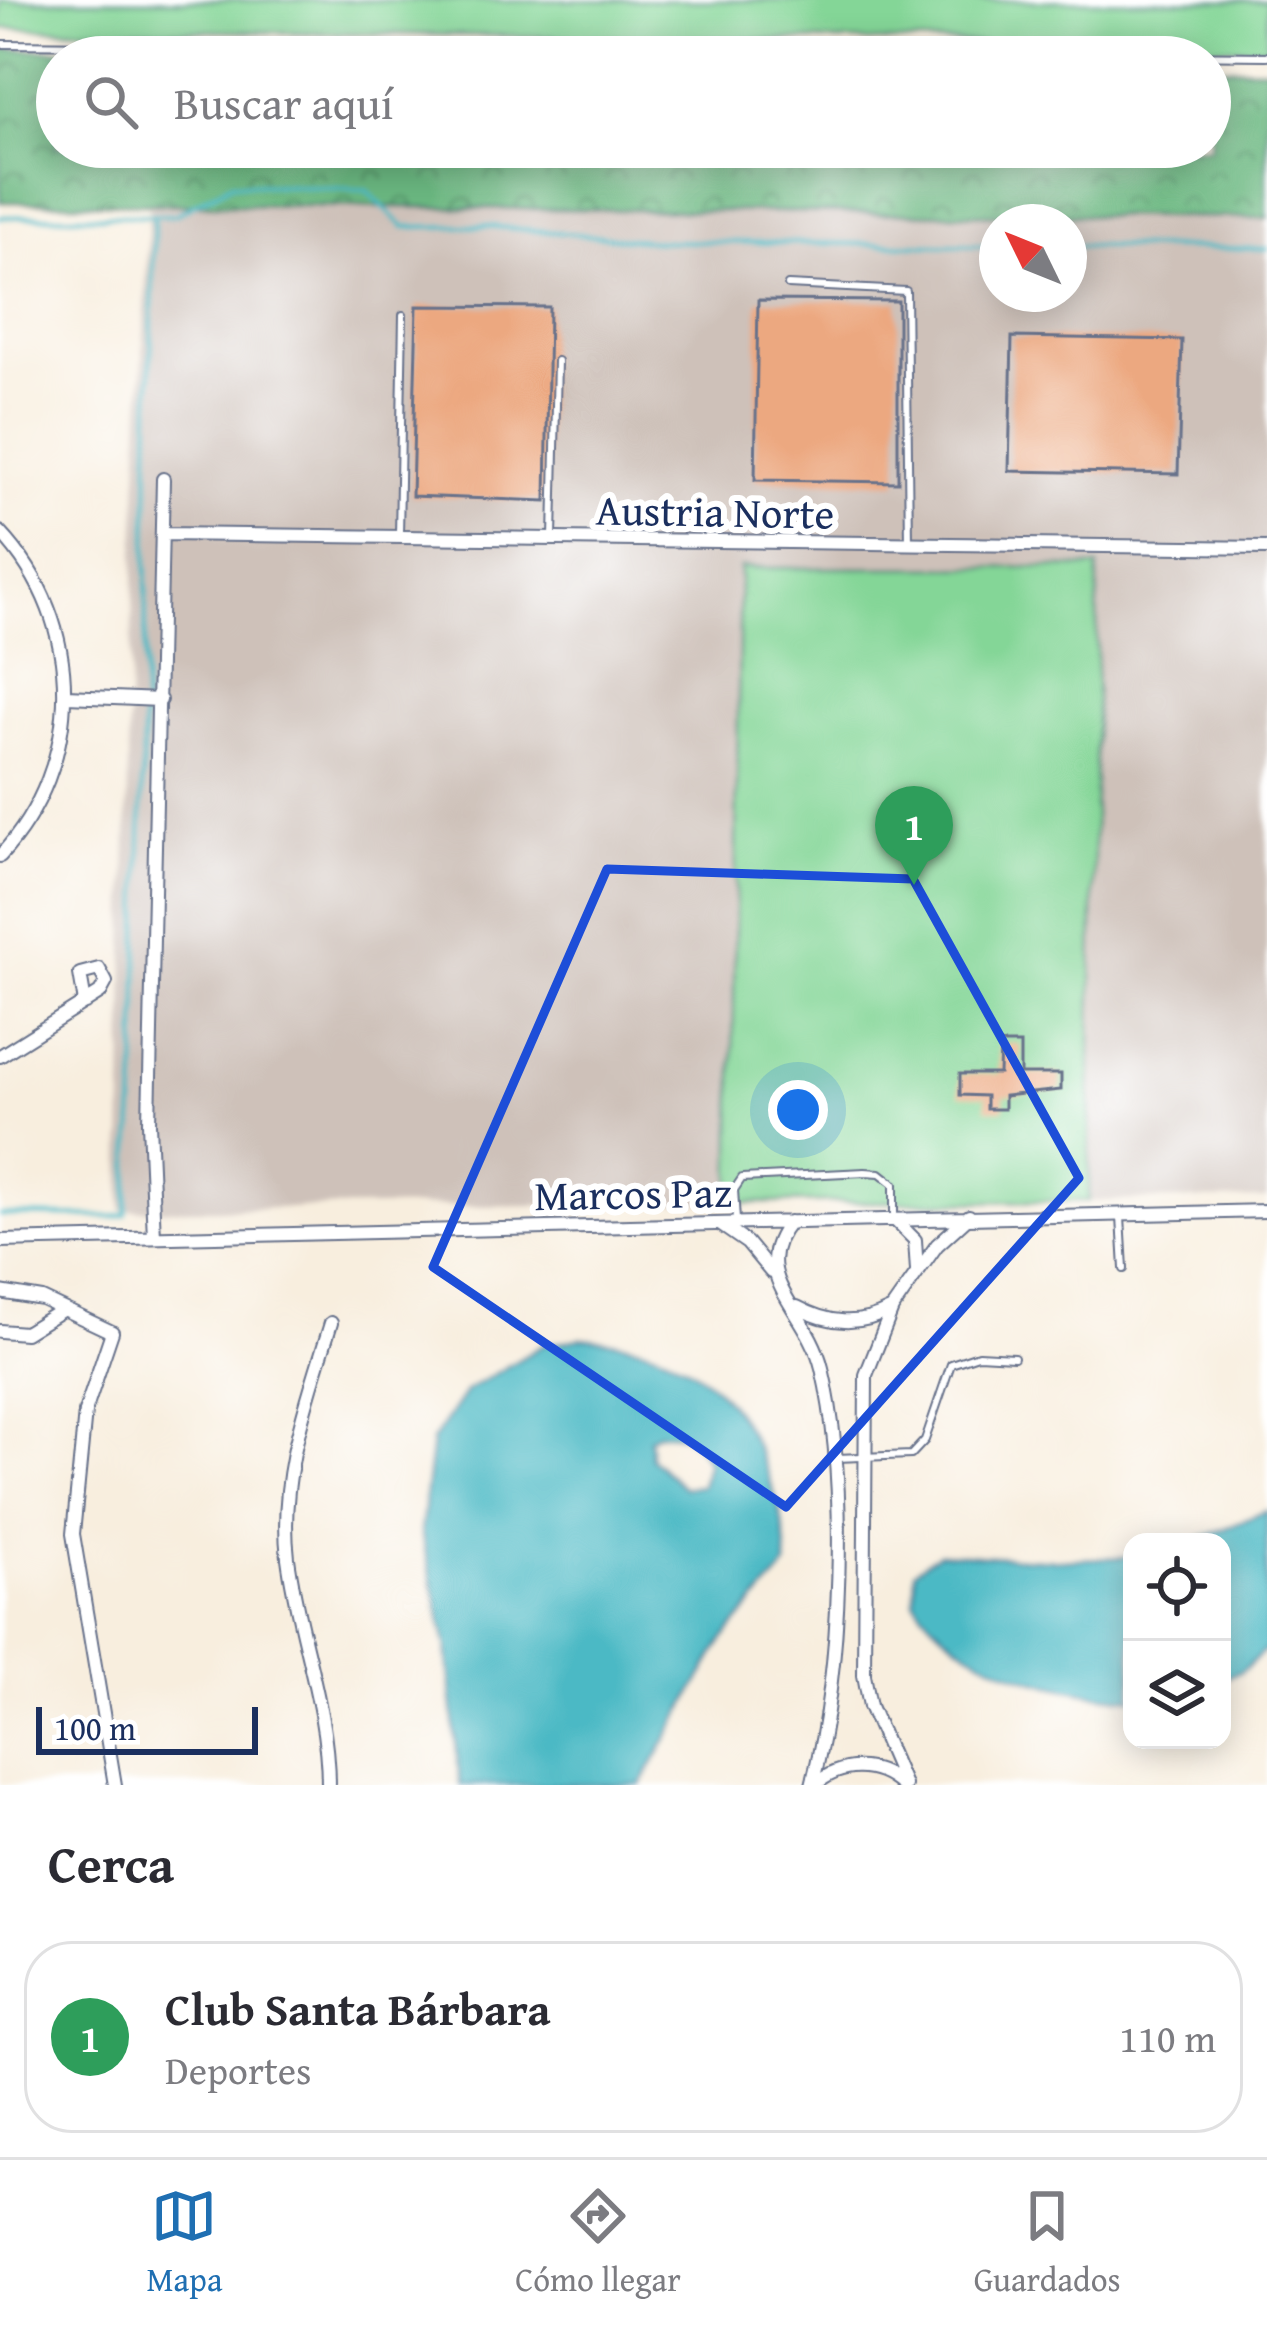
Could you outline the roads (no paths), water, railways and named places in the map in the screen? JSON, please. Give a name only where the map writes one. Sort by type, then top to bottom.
[{"type":"street","points":[[154,1237],[149,1123],[163,479]]},
{"type":"street","points":[[0,532],[34,576],[55,626],[68,696],[56,759],[43,791],[0,856]]},
{"type":"street","name":"Austria Norte","points":[[162,533],[909,547],[1267,548]]},
{"type":"street","points":[[68,696],[156,700]]},
{"type":"street","points":[[0,1056],[85,1003]]},
{"type":"street","name":"Marcos Paz","points":[[0,1241],[1267,1211]]},
{"type":"street","points":[[903,1785],[870,1706],[864,1675],[866,1376],[892,1309],[937,1245],[969,1216]]},
{"type":"street","points":[[894,1219],[915,1240],[917,1273]]},
{"type":"street","points":[[772,1272],[773,1245],[790,1222]]},
{"type":"street","points":[[720,1225],[747,1244],[796,1306],[816,1342],[832,1413],[834,1674],[813,1785]]},
{"type":"street","points":[[0,1292],[21,1293],[112,1332],[85,1412],[73,1534],[115,1785]]},
{"type":"street","points":[[796,1306],[837,1322],[871,1320],[892,1309]]},
{"type":"street","points":[[0,1331],[26,1333],[62,1310]]},
{"type":"street","points":[[328,1785],[324,1719],[290,1568],[286,1522],[291,1465],[332,1323]]},
{"type":"street","points":[[813,1785],[840,1769],[858,1767],[876,1769],[903,1785]]},
{"type":"lane","points":[[0,44],[36,44]]},
{"type":"lane","points":[[1231,56],[1267,56]]},
{"type":"lane","points":[[788,284],[906,291],[909,547]]},
{"type":"lane","points":[[399,540],[403,315]]},
{"type":"lane","points":[[553,542],[557,361]]},
{"type":"lane","points":[[736,1224],[734,1190],[750,1175],[880,1173],[894,1184],[894,1219]]},
{"type":"lane","points":[[1121,1214],[1124,1269]]},
{"type":"lane","points":[[834,1457],[901,1459],[919,1449],[945,1375],[957,1359],[1014,1357]]},
{"type":"water","points":[[580,1338],[615,1342],[674,1359],[698,1374],[738,1415],[768,1475],[782,1520],[786,1567],[722,1641],[641,1785],[460,1785],[447,1647],[421,1532],[432,1441],[466,1391],[543,1345]],"holes":[[[682,1435],[699,1448],[707,1464],[701,1486],[684,1488],[651,1458],[649,1438]]]},
{"type":"water","points":[[1267,1511],[1267,1649],[1231,1675],[1231,1533],[1214,1533]]},
{"type":"water","points":[[939,1553],[1056,1560],[1123,1557],[1123,1697],[1071,1690],[983,1660],[934,1624],[914,1600],[915,1570]]},
{"type":"waterway","points":[[0,217],[175,215],[233,183],[366,190],[404,227],[486,226],[653,241],[979,246]]},
{"type":"waterway","points":[[0,1215],[126,1214],[136,1076],[154,216]]},
{"type":"waterway","points":[[1087,246],[1267,249]]},
{"type":"place","name":"Club Santa Bárbara","points":[[914,885]]}]
